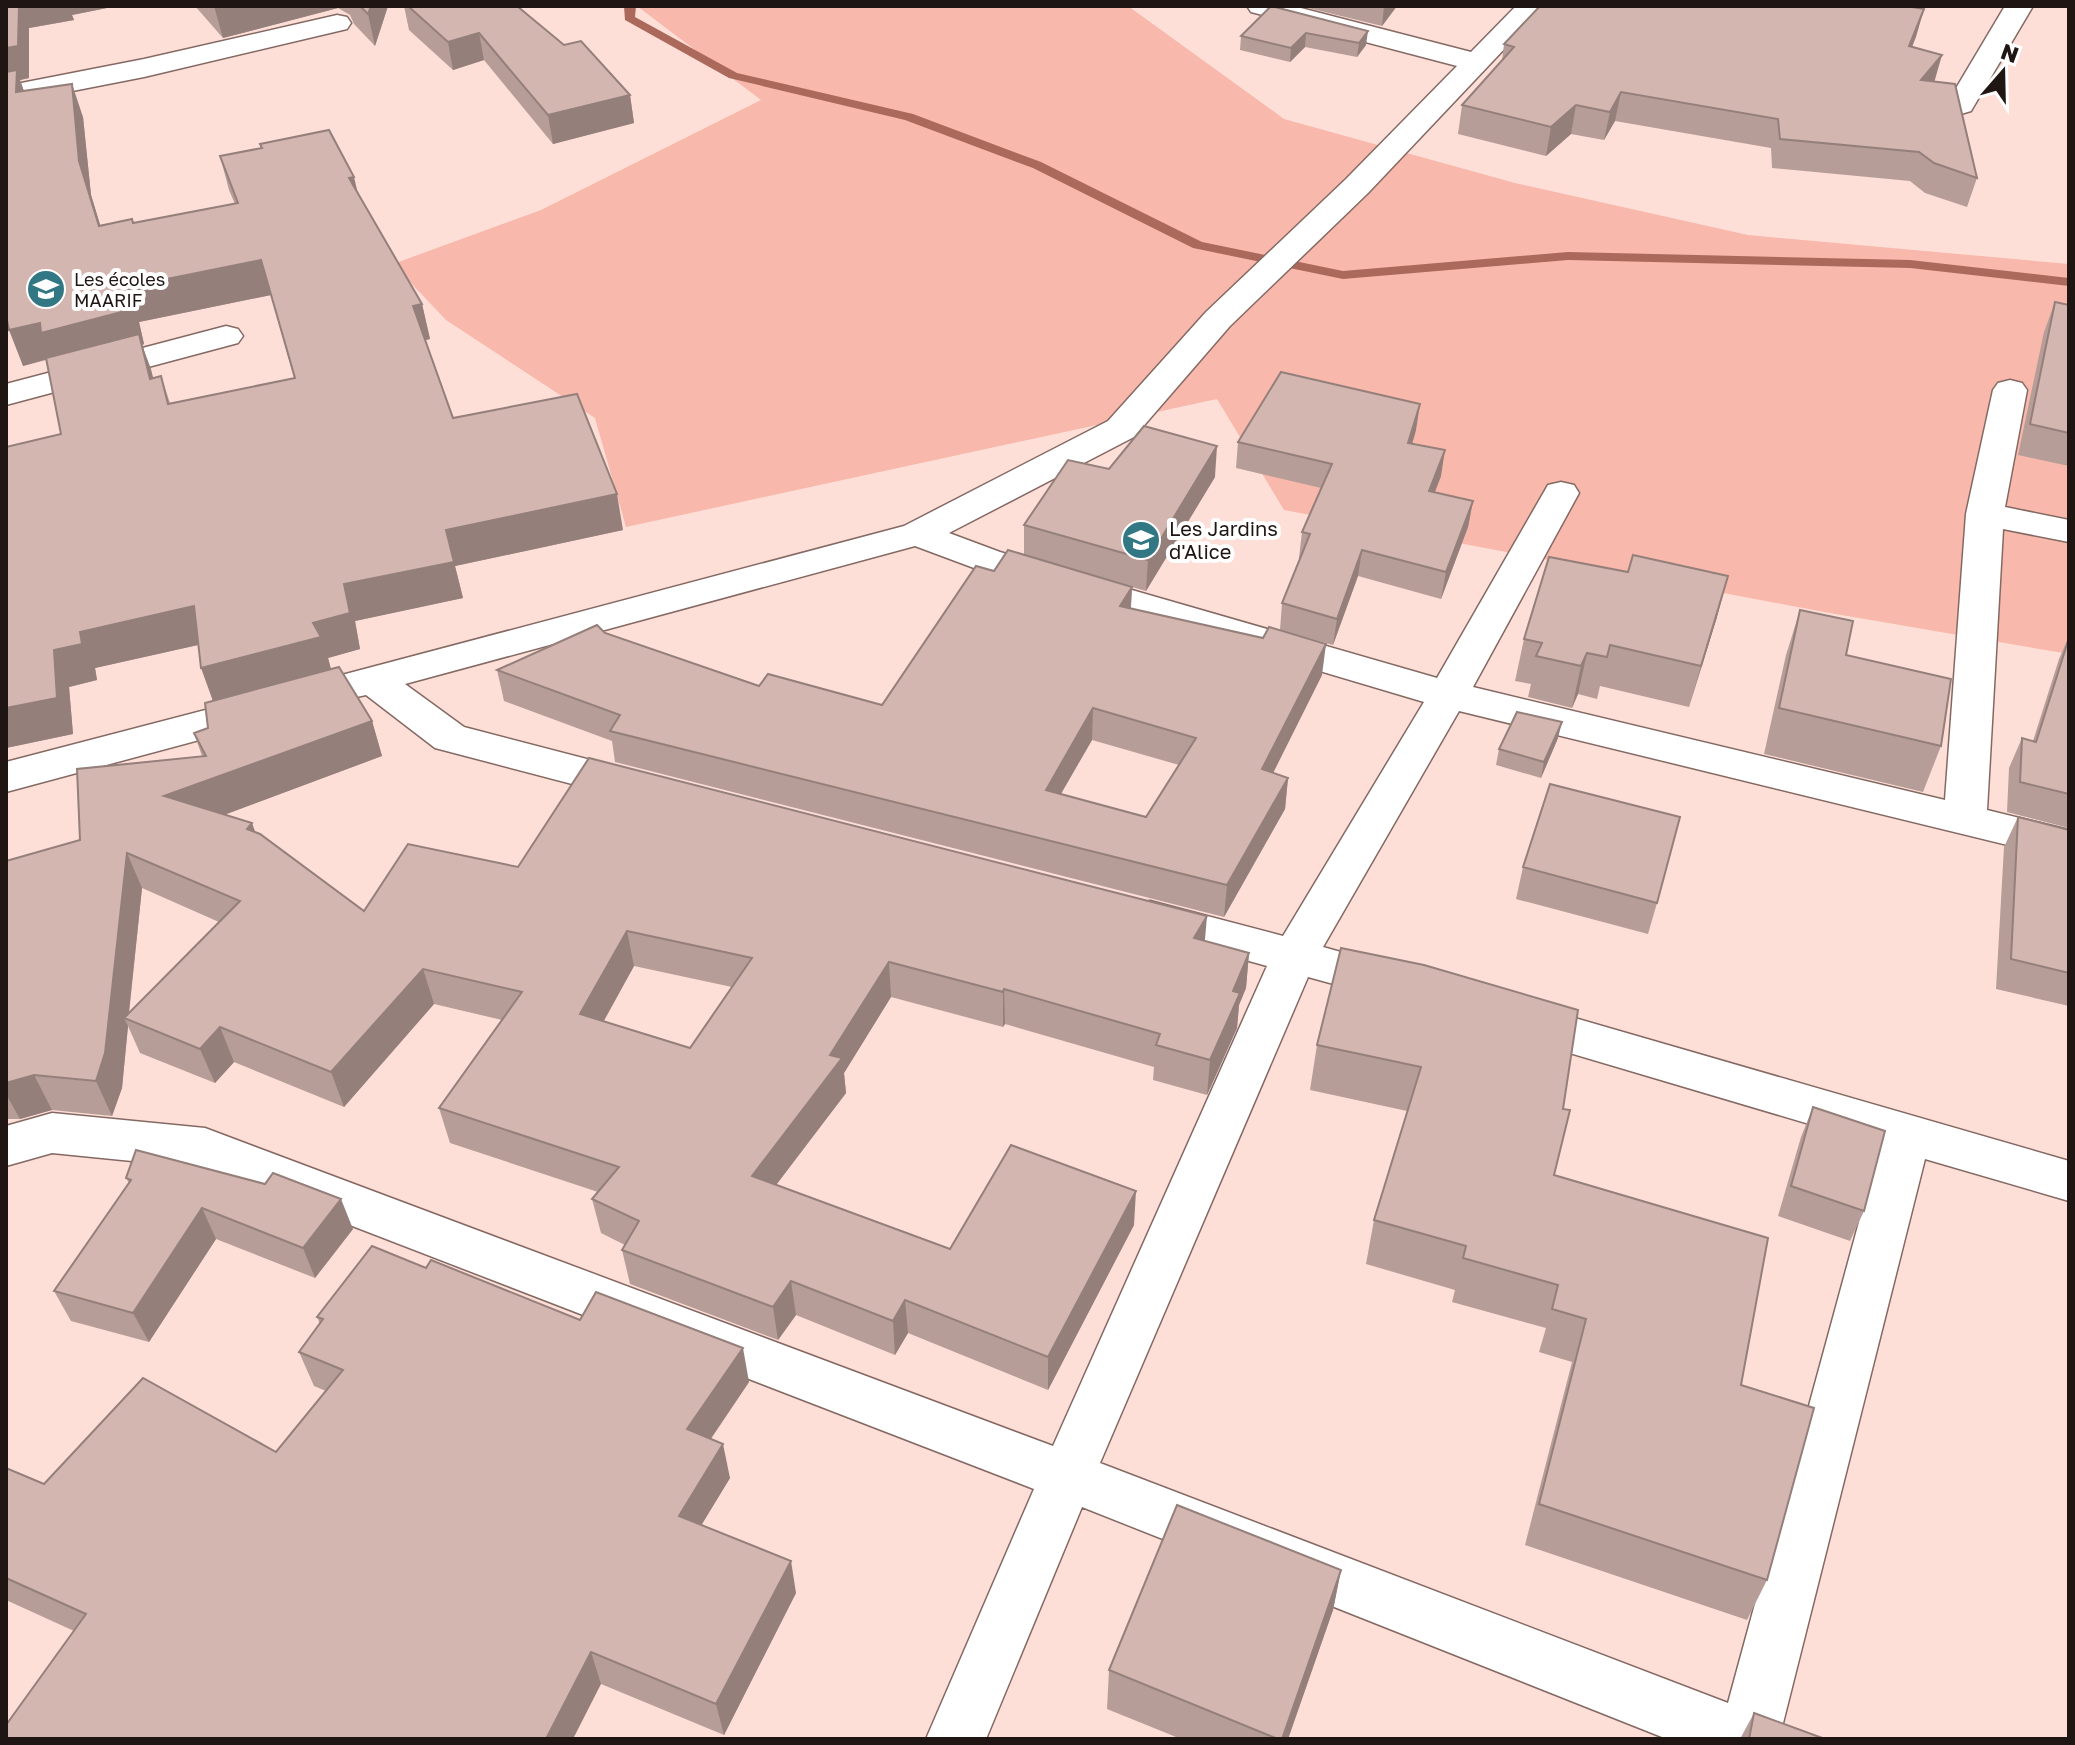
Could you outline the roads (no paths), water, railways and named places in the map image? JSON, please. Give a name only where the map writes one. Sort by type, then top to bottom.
[{"type":"street","points":[[1261,6],[1477,62]]},
{"type":"street","points":[[6,777],[917,534],[1121,429],[1218,319],[1357,186],[1531,6]]},
{"type":"street","points":[[1961,105],[2019,6]]},
{"type":"street","points":[[6,95],[144,68],[337,23]]},
{"type":"street","points":[[6,395],[226,336]]},
{"type":"street","points":[[1965,818],[1985,514],[2010,390]]},
{"type":"street","points":[[956,1739],[1067,1476],[1295,955],[1448,695],[1561,493]]},
{"type":"street","points":[[1985,514],[2069,531]]},
{"type":"street","points":[[917,534],[987,560],[1448,695],[2069,845]]},
{"type":"street","points":[[373,680],[450,738],[680,797]]},
{"type":"street","points":[[1111,907],[1433,995]]},
{"type":"street","points":[[1479,1009],[2069,1181]]},
{"type":"street","points":[[6,1146],[52,1133],[205,1148],[1067,1476],[1743,1739]]},
{"type":"street","points":[[1749,1739],[1907,1134]]},
{"type":"waterway","points":[[630,6],[629,18],[733,76],[909,117],[1037,165],[1198,245],[1343,275],[1568,256],[1910,264],[2069,282]]},
{"type":"place","name":"Les écoles MAARIF","points":[[46,289]]},
{"type":"place","name":"Les Jardins d'Alice","points":[[1141,540]]}]
